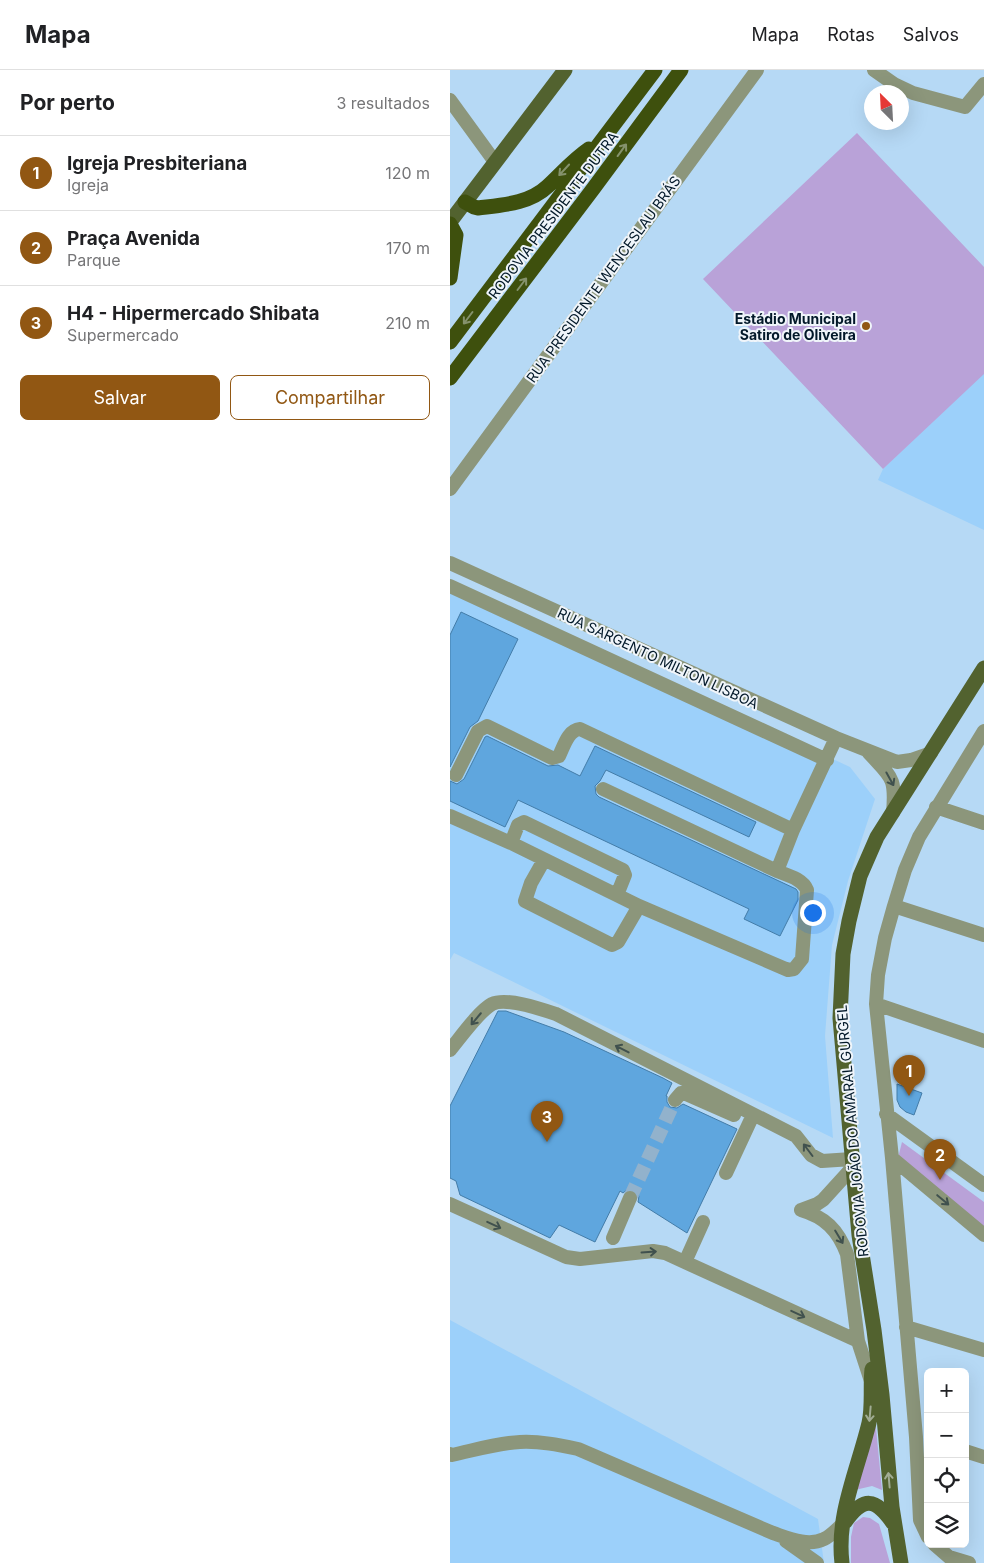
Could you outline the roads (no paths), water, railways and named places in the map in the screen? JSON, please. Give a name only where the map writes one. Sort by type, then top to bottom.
[{"type":"highway","name":"RODOVIA PRESIDENTE DUTRA","points":[[450,342],[655,70]]},
{"type":"highway","name":"RODOVIA PRESIDENTE DUTRA","points":[[450,378],[681,70]]},
{"type":"highway","points":[[465,202],[478,208],[508,205],[532,197],[547,187],[570,163],[602,140]]},
{"type":"highway","points":[[450,223],[456,235],[450,278]]},
{"type":"main road","points":[[450,223],[559,73]]},
{"type":"main road","name":"RODOVIA JOÃO DO AMARAL GURGEL","points":[[901,1563],[895,1527],[874,1330],[859,1235],[840,1018],[843,954],[848,921],[860,876],[877,837],[984,668]]},
{"type":"main road","name":"RODOVIA JOÃO DO AMARAL GURGEL","points":[[842,1563],[843,1524],[854,1470],[869,1422],[874,1330]]},
{"type":"main road","points":[[843,1524],[854,1510],[869,1503],[877,1505],[884,1510],[895,1527]]},
{"type":"street","name":"RUA PRESIDENTE WENCESLAU BRÁS","points":[[450,489],[757,70]]},
{"type":"street","points":[[874,70],[894,84],[913,93],[965,106],[984,84]]},
{"type":"street","points":[[450,100],[496,162]]},
{"type":"street","name":"RUA SARGENTO MILTON LISBOA","points":[[450,563],[836,738],[897,762],[912,760],[931,753]]},
{"type":"street","points":[[450,586],[827,760]]},
{"type":"street","points":[[456,775],[478,731],[487,726],[552,758],[559,756],[571,732],[580,729],[794,830]]},
{"type":"street","points":[[924,1528],[920,1520],[922,1439],[906,1327],[892,1158],[876,1004],[878,975],[885,938],[894,906],[905,870],[919,837],[984,731]]},
{"type":"street","points":[[777,871],[836,738]]},
{"type":"street","points":[[867,750],[893,783],[895,790],[892,815]]},
{"type":"street","points":[[450,816],[511,843],[639,906],[788,970],[799,965],[802,959],[807,890],[802,882],[603,789]]},
{"type":"street","points":[[936,807],[984,823]]},
{"type":"street","points":[[511,843],[518,825],[524,822],[623,870],[625,875],[617,895]]},
{"type":"street","points":[[544,860],[528,891],[525,899],[527,903],[612,945],[618,942],[639,906]]},
{"type":"street","points":[[894,906],[984,936]]},
{"type":"street","points":[[450,1050],[486,1008],[494,1003],[502,1002],[541,1009],[556,1014],[752,1118],[785,1140]]},
{"type":"street","points":[[876,1004],[984,1041]]},
{"type":"street","points":[[676,1100],[681,1093],[684,1093],[796,1136],[815,1158],[822,1161],[853,1163]]},
{"type":"street","points":[[886,1114],[984,1185]]},
{"type":"street","points":[[726,1173],[752,1118]]},
{"type":"street","points":[[892,1158],[984,1234]]},
{"type":"street","points":[[853,1163],[824,1200],[801,1210],[815,1214],[836,1231],[847,1254],[858,1341],[871,1381]]},
{"type":"street","points":[[613,1238],[630,1198]]},
{"type":"street","points":[[450,1204],[566,1257],[580,1259],[660,1251],[858,1341]]},
{"type":"street","points":[[685,1262],[703,1222]]},
{"type":"street","points":[[906,1327],[984,1350]]},
{"type":"street","points":[[451,1456],[488,1446],[522,1442],[547,1443],[578,1449],[773,1533],[798,1541],[824,1540],[843,1524]]},
{"type":"street","points":[[969,1452],[984,1457]]},
{"type":"street","points":[[773,1533],[817,1563]]},
{"type":"street","points":[[938,1548],[949,1558],[969,1563]]},
{"type":"tunnel","points":[[630,1198],[675,1100]]},
{"type":"place","name":"Estádio Municipal Satiro de Oliveira","points":[[866,326]]},
{"type":"place","name":"Igreja Presbiteriana","points":[[909,1096]]},
{"type":"place","name":"H4 - Hipermercado Shibata","points":[[547,1142]]},
{"type":"place","name":"Praça Avenida","points":[[940,1180]]}]
